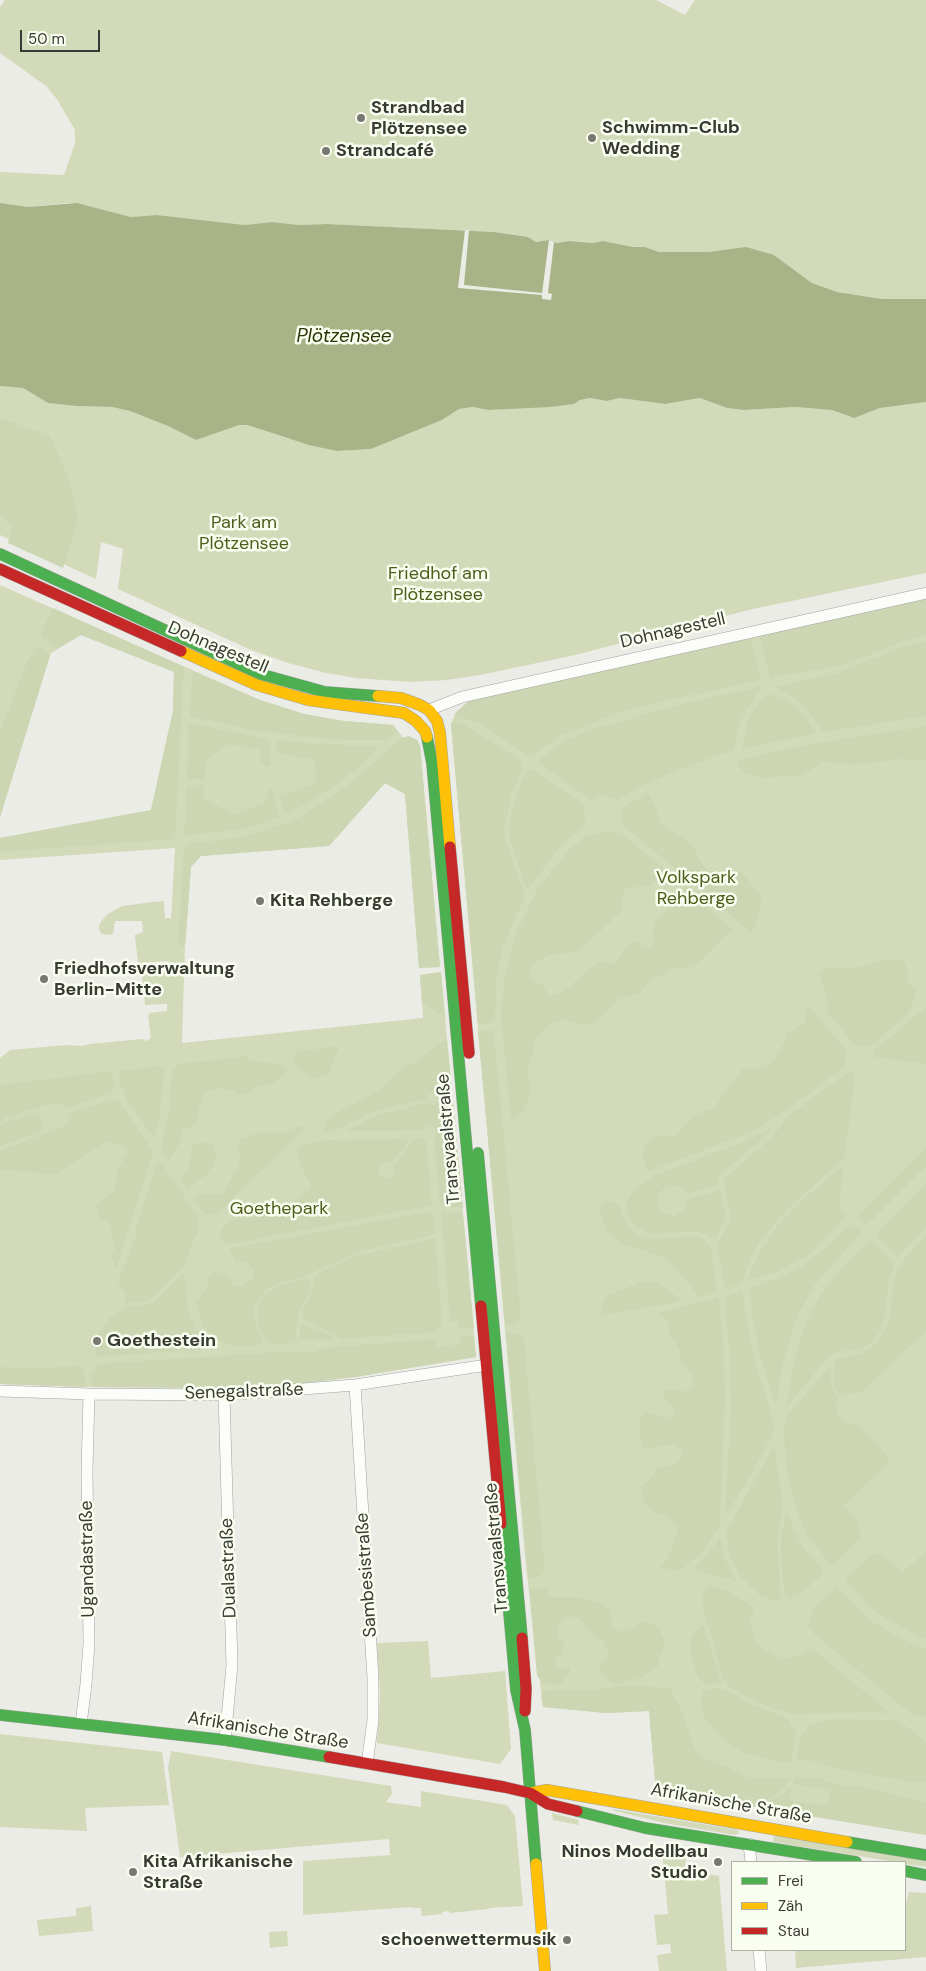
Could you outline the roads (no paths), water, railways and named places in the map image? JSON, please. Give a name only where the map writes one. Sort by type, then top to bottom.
[{"type":"street","name":"Dohnagestell","points":[[0,554],[260,674],[325,692],[401,698],[420,704],[429,710]]},
{"type":"street","name":"Dohnagestell","points":[[0,569],[257,685],[308,700],[396,712],[416,721],[429,710],[462,697],[926,593]]},
{"type":"street","name":"Transvaalstraße","points":[[429,710],[437,721],[440,733],[462,1029],[492,1365],[512,1587],[526,1689],[524,1730],[545,1971]]},
{"type":"street","name":"Transvaalstraße","points":[[416,721],[425,731],[430,749],[462,1029]]},
{"type":"street","name":"Senegalstraße","points":[[0,1391],[224,1395],[355,1385],[492,1365]]},
{"type":"street","name":"Sambesistraße","points":[[355,1385],[373,1678],[373,1720],[367,1764]]},
{"type":"street","name":"Ugandastraße","points":[[80,1724],[88,1665],[87,1470],[89,1394]]},
{"type":"street","name":"Dualastraße","points":[[224,1395],[232,1665],[225,1740]]},
{"type":"street","name":"Afrikanische Straße","points":[[0,1715],[225,1740],[504,1787],[530,1793],[548,1804],[645,1828],[850,1861]]},
{"type":"street","name":"Afrikanische Straße","points":[[530,1793],[547,1790],[926,1855]]},
{"type":"street","points":[[751,1861],[749,1844],[752,1826]]},
{"type":"street","points":[[906,1871],[926,1875]]},
{"type":"street","points":[[759,1951],[761,1971]]},
{"type":"water","name":"Plötzensee","points":[[0,203],[28,207],[77,203],[131,217],[157,215],[245,225],[272,222],[299,225],[327,224],[494,232],[528,237],[536,242],[549,240],[557,243],[569,241],[592,243],[603,241],[633,247],[645,247],[659,252],[709,252],[746,247],[774,255],[812,283],[837,292],[882,299],[926,299],[926,402],[880,408],[854,418],[832,410],[795,407],[744,410],[727,408],[700,398],[665,404],[620,398],[607,401],[590,398],[580,400],[574,404],[550,407],[488,410],[473,407],[459,409],[442,420],[371,449],[337,451],[309,445],[247,425],[239,425],[196,440],[168,426],[130,411],[112,407],[48,403],[23,388],[0,386]]},
{"type":"place","name":"Strandbad Plötzensee","points":[[361,118]]},
{"type":"place","name":"Schwimm-Club Wedding","points":[[592,138]]},
{"type":"place","name":"Strandcafé","points":[[326,151]]},
{"type":"place","name":"Kita Rehberge","points":[[260,901]]},
{"type":"place","name":"Friedhofsverwaltung Berlin-Mitte","points":[[44,979]]},
{"type":"place","name":"Goethestein","points":[[97,1341]]},
{"type":"place","name":"Ninos Modellbau Studio","points":[[718,1862]]},
{"type":"place","name":"Kita Afrikanische Straße","points":[[133,1872]]},
{"type":"place","name":"schoenwettermusik","points":[[567,1940]]},
{"type":"park label","name":"Park am Plötzensee","points":[[244,533]]},
{"type":"park label","name":"Friedhof am Plötzensee","points":[[438,584]]},
{"type":"park label","name":"Volkspark Rehberge","points":[[696,888]]},
{"type":"park label","name":"Goethepark","points":[[279,1209]]}]
